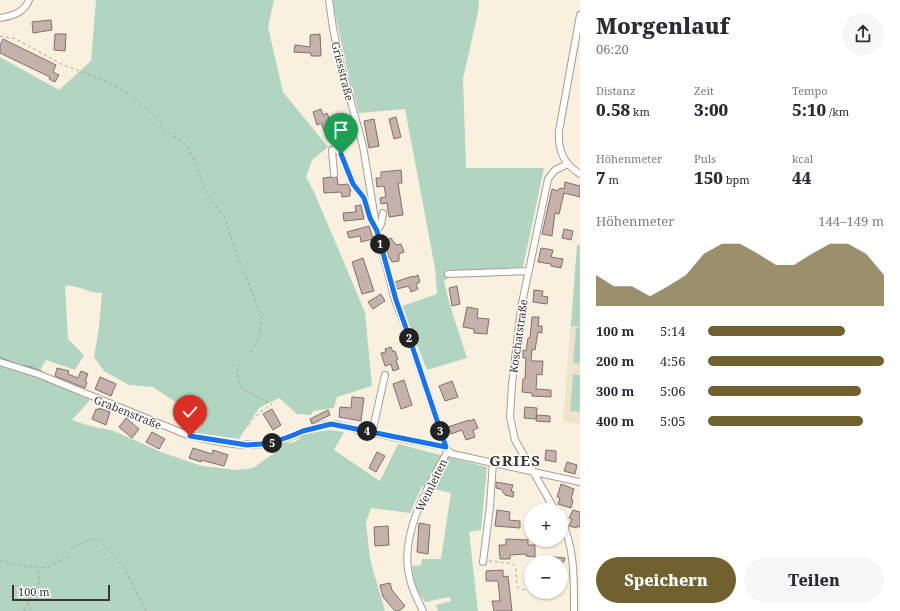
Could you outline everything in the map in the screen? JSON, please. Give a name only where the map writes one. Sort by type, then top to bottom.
[{"type":"street","points":[[0,18],[17,14],[24,9],[29,0]]},
{"type":"street","name":"Griesstraße","points":[[329,0],[339,58],[363,146],[377,231],[396,300],[447,449]]},
{"type":"street","points":[[580,15],[559,131],[560,150],[568,164],[580,174]]},
{"type":"street","points":[[334,174],[332,150],[336,149],[341,154],[353,184],[364,198],[370,218],[377,231]]},
{"type":"street","name":"Koschatstraße","points":[[551,503],[515,440],[510,417],[512,384],[521,308],[548,179],[555,170],[568,164]]},
{"type":"street","points":[[377,231],[381,224],[383,213]]},
{"type":"street","points":[[448,274],[528,271]]},
{"type":"street","name":"Grabenstraße","points":[[0,362],[38,374],[190,436],[207,440],[247,445],[261,444],[274,442],[303,431],[331,424],[447,449]]},
{"type":"street","points":[[372,433],[384,375]]},
{"type":"street","points":[[447,449],[452,454],[531,470],[580,482]]},
{"type":"street","name":"Weinleiten","points":[[423,611],[409,578],[408,546],[421,502],[447,449]]},
{"type":"street","points":[[483,562],[490,506],[493,462]]},
{"type":"street","points":[[568,538],[572,555],[574,611]]},
{"type":"path","points":[[0,36],[16,39],[63,65],[99,78],[129,94],[155,117],[164,130],[187,145],[205,190],[225,218],[240,263],[262,317],[258,340],[249,355],[238,366],[237,376],[239,385],[242,389],[272,404],[259,414],[245,429]]},
{"type":"path","points":[[0,561],[37,568],[48,567],[60,561],[72,548],[90,539],[99,540],[115,556],[125,570],[146,611]]},
{"type":"path","points":[[483,562],[495,561],[505,564],[512,563],[516,568],[517,587],[524,590]]},
{"type":"path","points":[[24,611],[40,581],[37,568]]},
{"type":"path","points":[[28,601],[31,611]]},
{"type":"shaded area","points":[[577,245],[580,245],[580,423],[563,422]]},
{"type":"green space","points":[[96,0],[274,0],[268,27],[283,92],[328,147],[312,160],[306,177],[314,192],[365,312],[372,386],[337,397],[334,408],[313,411],[311,415],[297,414],[279,398],[259,408],[239,439],[196,433],[204,421],[153,387],[129,385],[104,371],[94,357],[99,327],[102,293],[69,286],[65,286],[68,339],[84,355],[75,370],[46,360],[41,369],[40,376],[90,400],[72,420],[90,426],[114,431],[161,452],[202,466],[237,470],[253,468],[273,454],[281,444],[295,442],[308,433],[329,430],[344,432],[334,450],[380,481],[398,444],[487,467],[481,530],[469,532],[478,611],[438,611],[436,605],[451,601],[450,597],[425,602],[415,587],[412,566],[421,565],[422,559],[441,559],[451,493],[422,486],[410,513],[371,508],[366,522],[370,559],[385,611],[0,611],[0,57],[59,90],[91,61]]},
{"type":"green space","points":[[332,0],[479,0],[478,12],[463,79],[466,168],[544,168],[523,267],[448,271],[448,278],[444,281],[449,302],[467,358],[427,370],[402,306],[437,294],[435,268],[405,109],[359,113],[349,77]]},
{"type":"green space","points":[[577,245],[580,245],[580,327],[571,326]]},
{"type":"green space","points":[[576,328],[580,328],[580,364],[573,363]]},
{"type":"green space","points":[[573,374],[580,375],[580,412],[570,411]]},
{"type":"building","points":[[51,20],[52,30],[33,33],[32,22]]},
{"type":"building","points":[[55,34],[66,34],[65,51],[54,50]]},
{"type":"building","points":[[320,34],[321,56],[311,56],[311,53],[294,52],[295,45],[310,47],[310,35]]},
{"type":"building","points":[[3,39],[56,65],[53,72],[59,75],[55,82],[49,79],[50,77],[0,53],[0,45]]},
{"type":"building","points":[[321,109],[323,115],[327,113],[334,130],[325,133],[321,123],[317,125],[313,112]]},
{"type":"building","points":[[396,117],[401,137],[394,139],[389,119]]},
{"type":"building","points":[[374,119],[379,146],[369,148],[364,121]]},
{"type":"building","points":[[401,170],[402,183],[398,183],[403,215],[389,217],[387,203],[381,204],[380,198],[386,197],[384,186],[377,187],[376,178],[381,178],[381,172]]},
{"type":"building","points":[[337,177],[338,185],[348,184],[351,191],[350,196],[342,197],[341,192],[324,193],[323,178]]},
{"type":"building","points":[[565,182],[580,186],[580,197],[564,193],[559,214],[555,213],[552,236],[542,234],[552,189],[558,191],[560,188],[564,189]]},
{"type":"building","points":[[361,205],[364,219],[344,221],[343,213],[356,212],[355,206]]},
{"type":"building","points":[[369,226],[373,239],[361,242],[360,236],[349,238],[347,232]]},
{"type":"building","points":[[564,229],[573,231],[571,240],[562,238]]},
{"type":"building","points":[[391,238],[396,245],[401,244],[404,252],[399,254],[399,261],[392,262],[389,258],[384,241]]},
{"type":"building","points":[[541,248],[553,250],[551,257],[563,259],[561,268],[551,266],[551,264],[538,262]]},
{"type":"building","points":[[363,258],[374,291],[362,294],[352,262]]},
{"type":"building","points":[[418,275],[420,282],[416,284],[418,289],[411,292],[409,286],[397,289],[395,282]]},
{"type":"building","points":[[457,286],[460,304],[452,306],[449,288]]},
{"type":"building","points":[[534,290],[543,291],[542,296],[548,297],[547,304],[533,302]]},
{"type":"building","points":[[381,294],[385,301],[373,309],[368,302]]},
{"type":"building","points":[[467,307],[478,309],[477,318],[489,319],[487,334],[474,333],[474,329],[463,327]]},
{"type":"building","points":[[532,317],[539,317],[538,326],[542,326],[542,333],[538,332],[535,350],[532,349],[531,361],[543,361],[542,375],[537,374],[536,389],[551,390],[551,397],[532,396],[532,393],[522,392],[523,379],[525,379],[526,358],[523,358],[523,350],[526,351],[528,338],[530,338]]},
{"type":"building","points":[[391,347],[393,352],[395,351],[398,359],[396,360],[399,369],[393,371],[391,364],[385,366],[381,353],[386,352],[385,349]]},
{"type":"building","points":[[57,368],[69,371],[68,374],[78,378],[81,371],[88,374],[85,381],[87,382],[85,388],[55,376]]},
{"type":"building","points":[[100,377],[116,384],[111,396],[95,389]]},
{"type":"building","points":[[404,380],[412,405],[401,409],[393,384]]},
{"type":"building","points":[[452,381],[458,397],[445,401],[439,386]]},
{"type":"building","points":[[352,397],[364,398],[361,421],[339,417],[340,407],[351,408]]},
{"type":"building","points":[[525,407],[537,408],[536,419],[524,418]]},
{"type":"building","points":[[99,408],[110,412],[106,425],[92,419],[96,409],[99,410]]},
{"type":"building","points":[[272,409],[281,425],[273,430],[263,414]]},
{"type":"building","points":[[328,410],[330,415],[312,424],[310,419]]},
{"type":"building","points":[[537,415],[550,416],[550,422],[536,421]]},
{"type":"building","points":[[126,418],[139,429],[132,438],[119,427]]},
{"type":"building","points":[[474,419],[478,428],[473,430],[475,437],[466,440],[462,430],[451,434],[448,427]]},
{"type":"building","points":[[152,432],[165,439],[159,449],[146,442]]},
{"type":"building","points":[[193,448],[212,454],[213,450],[228,455],[224,466],[201,460],[201,462],[189,458]]},
{"type":"building","points":[[546,450],[556,451],[556,462],[545,460]]},
{"type":"building","points":[[377,452],[385,456],[376,472],[369,468]]},
{"type":"building","points":[[567,462],[577,465],[575,474],[564,471]]},
{"type":"building","points":[[496,482],[513,485],[511,491],[514,492],[513,497],[505,495],[501,489],[496,488]]},
{"type":"building","points":[[561,484],[574,489],[571,499],[573,500],[571,508],[568,507],[568,503],[558,503],[560,498],[557,497]]},
{"type":"building","points":[[497,510],[510,512],[509,520],[520,521],[520,528],[495,526]]},
{"type":"building","points":[[573,510],[580,512],[580,527],[577,526],[577,528],[569,526],[572,519],[569,518]]},
{"type":"building","points":[[419,523],[430,525],[428,554],[417,552]]},
{"type":"building","points":[[388,526],[389,545],[375,546],[374,527]]},
{"type":"building","points":[[506,539],[524,540],[524,547],[535,547],[535,555],[510,555],[510,559],[500,559],[499,545],[506,545]]},
{"type":"building","points":[[503,570],[503,577],[508,576],[512,611],[494,611],[492,601],[500,601],[498,581],[486,581],[486,571]]},
{"type":"building","points":[[390,583],[392,590],[405,606],[399,611],[395,611],[383,597],[380,585]]},
{"type":"waterway","points":[[0,358],[18,365]]},
{"type":"waterway","points":[[22,366],[30,367],[42,372]]},
{"type":"waterway","points":[[187,431],[209,437]]},
{"type":"waterway","points":[[223,440],[260,442],[290,434]]},
{"type":"district","name":"GRIES","points":[[515,460]]},
{"type":"route","points":[[190,436],[207,440],[247,445],[261,444],[274,442],[303,431],[331,424],[446,447],[396,300],[377,231],[370,218],[364,198],[353,184],[341,154]]}]
